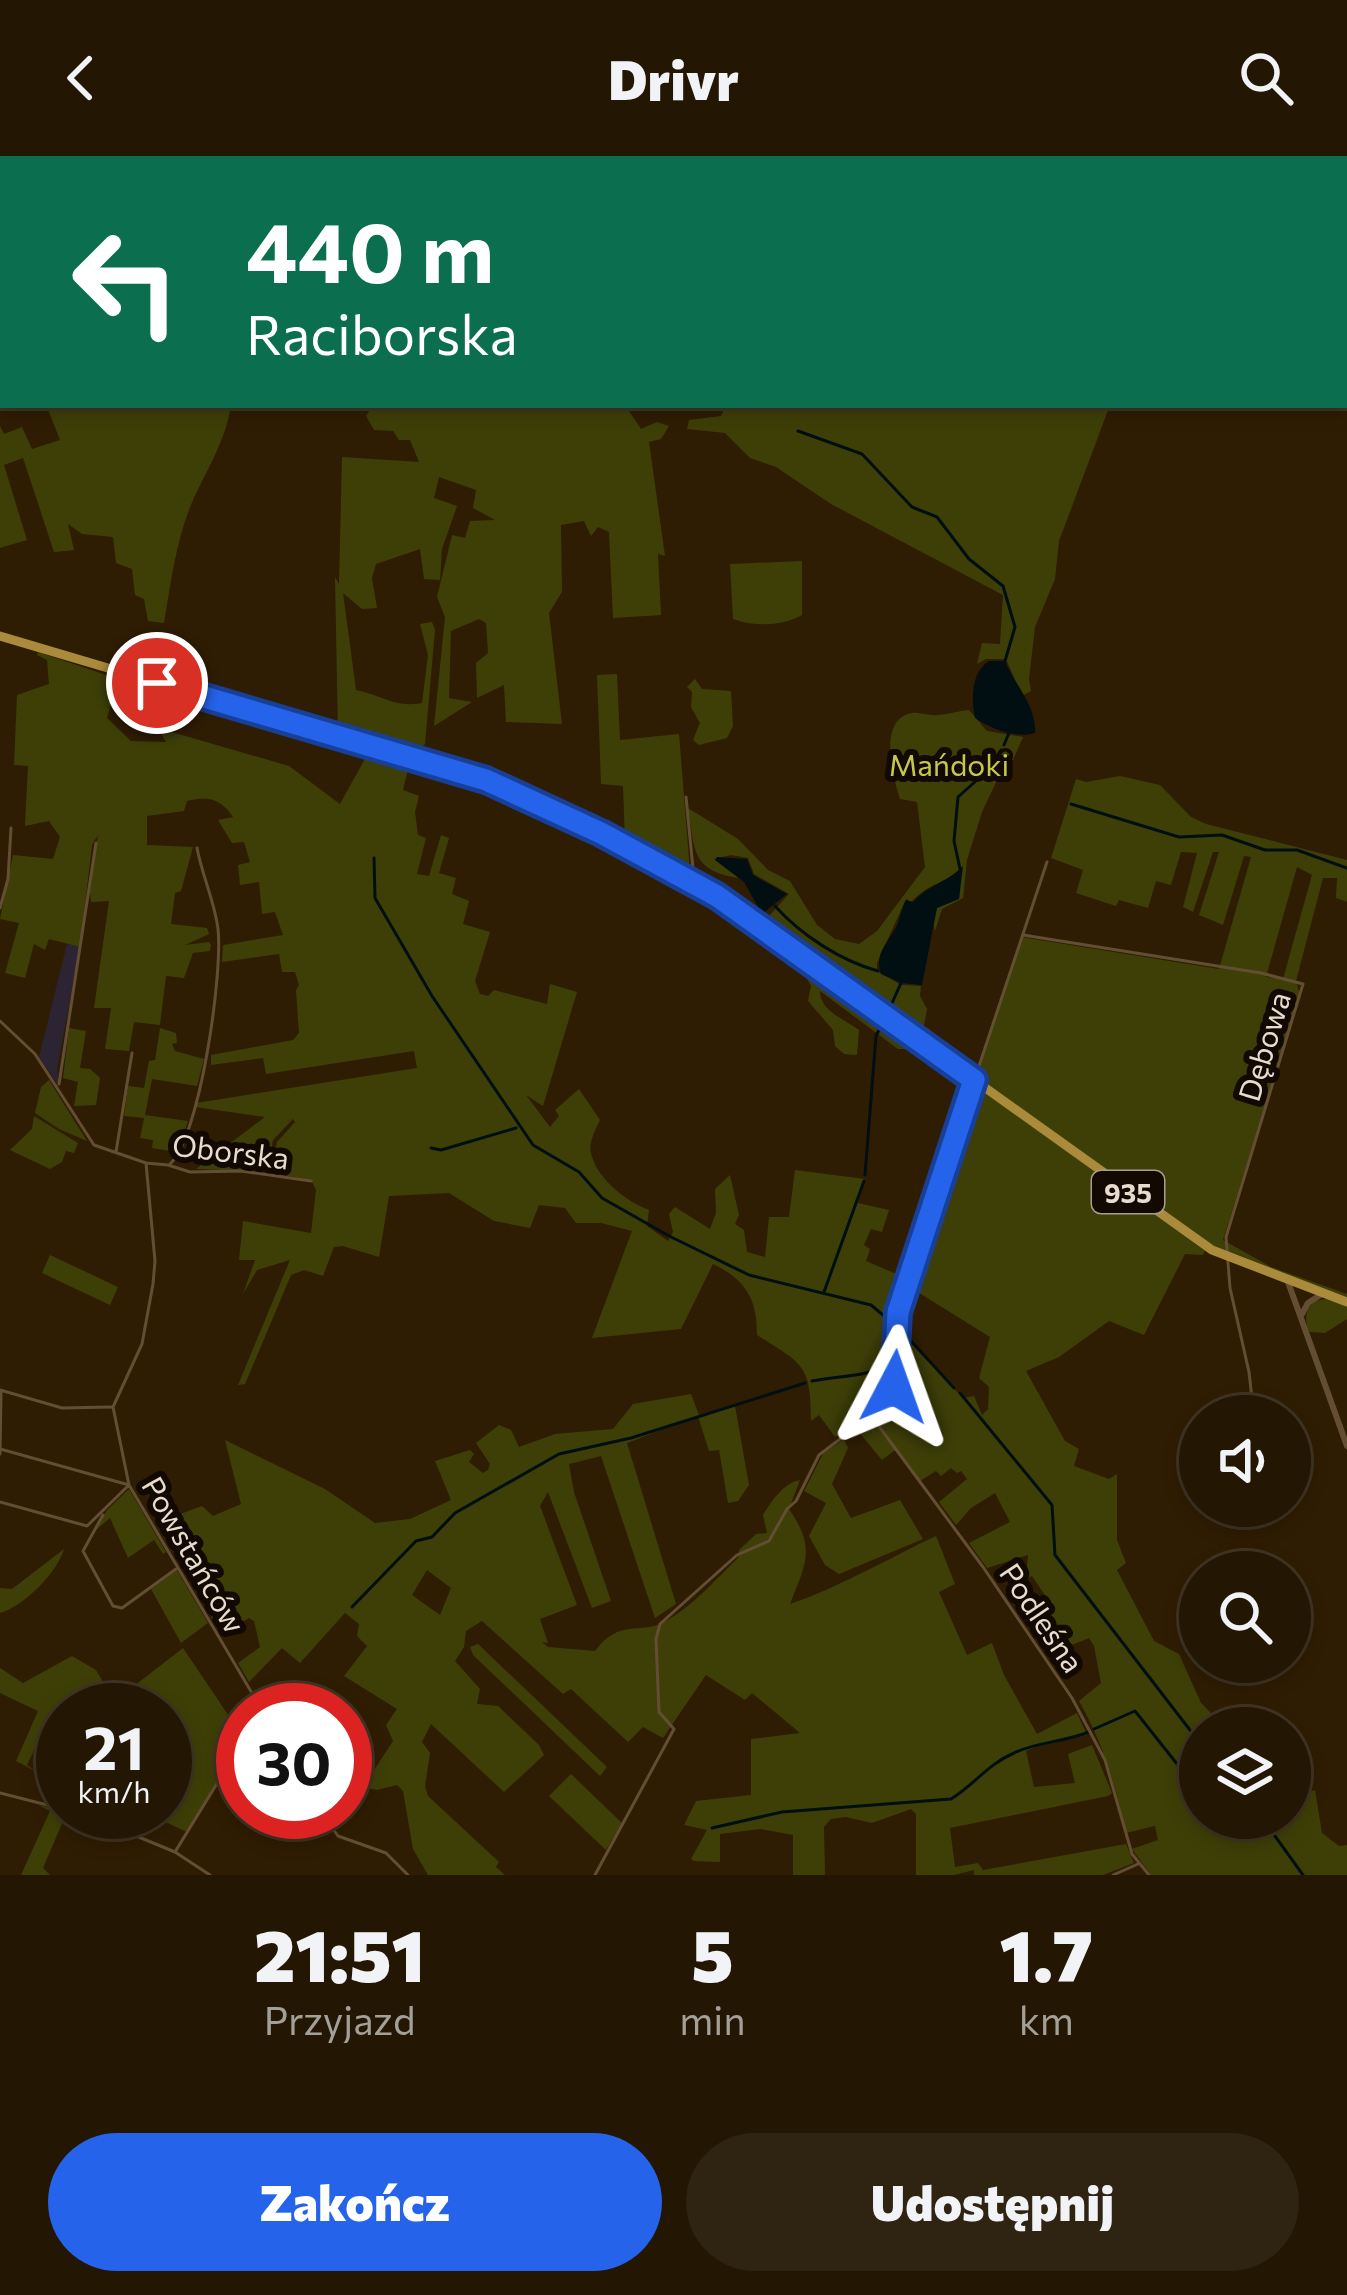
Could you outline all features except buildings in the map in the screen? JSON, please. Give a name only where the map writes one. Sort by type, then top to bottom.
[{"type":"main road","name":"935","points":[[0,636],[486,780],[601,833],[695,884],[1165,1219],[1226,1257],[1347,1302]]},
{"type":"main road","points":[[1288,1282],[1347,1446]]},
{"type":"main road","points":[[1301,1317],[1308,1303],[1322,1293]]},
{"type":"street","points":[[686,797],[695,884]]},
{"type":"street","points":[[0,908],[8,879],[11,828]]},
{"type":"street","points":[[58,1089],[96,843]]},
{"type":"street","points":[[168,1165],[186,1135],[213,1033],[218,991],[219,932],[197,848]]},
{"type":"street","points":[[595,1875],[674,1729],[659,1712],[656,1639],[660,1624],[737,1556],[769,1541],[819,1455],[871,1415],[894,1387],[898,1312],[1047,862]]},
{"type":"street","name":"Dębowa","points":[[1022,934],[1304,984],[1228,1224],[1226,1257]]},
{"type":"street","points":[[0,1021],[35,1054],[94,1145],[146,1163],[153,1284],[142,1344],[113,1407],[62,1408],[1,1390],[0,1452],[129,1485],[86,1526]]},
{"type":"street","points":[[116,1153],[132,1053]]},
{"type":"street","points":[[53,1081],[61,1079]]},
{"type":"street","name":"Oborska","points":[[146,1163],[203,1174],[232,1170],[311,1181]]},
{"type":"street","points":[[1226,1257],[1250,1395]]},
{"type":"street","name":"Powstańców","points":[[113,1407],[129,1485],[246,1683]]},
{"type":"street","name":"Podleśna","points":[[871,1415],[983,1567],[1090,1728],[1138,1864],[1149,1875]]},
{"type":"street","points":[[0,1502],[86,1526],[92,1534]]},
{"type":"street","points":[[106,1509],[83,1551],[118,1609],[178,1568]]},
{"type":"street","points":[[175,1852],[216,1785]]},
{"type":"street","points":[[0,1792],[36,1802]]},
{"type":"street","points":[[143,1839],[210,1875]]},
{"type":"street","points":[[346,1839],[386,1853],[408,1875]]},
{"type":"street","points":[[1113,1875],[1138,1864]]},
{"type":"shaded area","points":[[989,661],[1005,661],[1029,705],[1035,733],[1004,732],[975,718],[976,679]]},
{"type":"shaded area","points":[[717,857],[747,859],[753,875],[787,894],[762,914],[744,882]]},
{"type":"shaded area","points":[[963,866],[959,899],[937,908],[922,985],[881,974],[880,955],[906,900],[913,902]]},
{"type":"shaded area","points":[[67,944],[80,947],[57,1069],[59,1086],[39,1057]]},
{"type":"green space","points":[[47,408],[230,408],[182,530],[164,623],[148,621],[144,599],[135,595],[132,569],[116,563],[113,537],[82,534],[68,524],[74,550],[54,552],[23,458],[4,465],[27,540],[0,548],[0,426],[4,434],[22,427],[32,449],[60,440]]},
{"type":"green space","points":[[371,408],[627,408],[641,429],[657,422],[669,426],[661,439],[649,442],[665,556],[658,554],[661,615],[613,618],[609,532],[598,527],[591,536],[584,521],[561,525],[562,592],[549,613],[562,724],[506,722],[504,685],[477,698],[476,663],[488,653],[486,623],[479,619],[451,631],[449,698],[472,702],[434,726],[445,617],[437,597],[452,535],[465,538],[470,521],[495,520],[473,508],[476,490],[439,477],[434,498],[457,506],[442,549],[440,580],[424,579],[420,549],[376,564],[372,578],[377,608],[362,609],[343,593],[356,690],[397,703],[422,703],[428,655],[420,624],[432,622],[425,744],[414,754],[338,732],[335,577],[339,584],[342,457],[419,462],[410,440],[399,440],[393,431],[374,430],[366,416]]},
{"type":"green space","points":[[725,408],[1109,408],[1059,541],[1055,579],[1035,627],[1031,691],[1022,696],[1006,659],[977,664],[982,643],[1000,644],[1003,595],[831,504],[776,467],[750,458],[725,433],[687,429],[689,420],[721,416]]},
{"type":"green space","points":[[802,561],[802,615],[768,624],[733,619],[730,564]]},
{"type":"green space","points":[[37,655],[118,679],[107,718],[131,741],[166,742],[158,728],[289,766],[340,804],[372,746],[411,757],[403,790],[419,796],[418,835],[426,838],[417,874],[429,876],[441,835],[449,838],[439,873],[456,878],[452,894],[469,901],[463,924],[490,932],[475,981],[480,994],[488,996],[494,990],[547,1004],[550,984],[577,992],[543,1106],[526,1095],[550,1127],[559,1116],[555,1110],[579,1089],[600,1120],[590,1147],[596,1166],[615,1189],[649,1210],[647,1226],[668,1241],[673,1232],[669,1214],[675,1207],[710,1229],[716,1213],[715,1189],[730,1175],[739,1215],[735,1224],[744,1230],[747,1252],[765,1257],[769,1217],[789,1217],[795,1170],[865,1179],[858,1203],[889,1210],[882,1232],[871,1229],[864,1245],[870,1249],[866,1261],[908,1279],[898,1336],[900,1332],[963,1398],[974,1396],[982,1415],[988,1409],[989,1387],[979,1378],[990,1337],[908,1286],[976,1086],[1205,1251],[1203,1255],[1185,1254],[1144,1335],[1109,1321],[1059,1357],[1026,1371],[1065,1441],[1079,1449],[1074,1466],[1109,1479],[1117,1474],[1117,1540],[1126,1563],[1117,1570],[1154,1641],[1179,1654],[1179,1683],[1192,1683],[1205,1707],[1179,1707],[1179,1839],[1311,1839],[1311,1791],[1315,1790],[1322,1833],[1339,1846],[1347,1845],[1347,1875],[1151,1875],[1132,1849],[1158,1840],[1155,1826],[1126,1833],[1108,1765],[1079,1701],[1101,1683],[1094,1646],[1089,1638],[1059,1650],[1041,1614],[1051,1604],[1032,1576],[1026,1579],[1028,1555],[987,1568],[969,1543],[1010,1522],[995,1493],[971,1508],[956,1525],[939,1502],[967,1479],[961,1471],[951,1468],[941,1476],[936,1471],[920,1481],[895,1450],[882,1460],[857,1430],[899,1396],[894,1394],[895,1387],[868,1415],[835,1437],[819,1415],[811,1421],[806,1376],[794,1360],[757,1335],[747,1292],[713,1264],[681,1329],[592,1338],[632,1231],[576,1223],[565,1208],[539,1205],[530,1228],[494,1221],[449,1193],[389,1196],[379,1257],[334,1247],[323,1276],[304,1270],[291,1275],[245,1384],[238,1385],[290,1260],[257,1270],[243,1294],[255,1260],[239,1260],[243,1221],[311,1233],[316,1190],[311,1180],[272,1173],[277,1142],[293,1119],[273,1140],[267,1172],[196,1169],[265,1117],[195,1107],[196,1103],[417,1068],[414,1051],[266,1074],[263,1058],[211,1065],[211,1055],[293,1040],[299,1033],[299,985],[295,972],[282,972],[279,954],[222,962],[223,945],[283,935],[275,912],[262,914],[259,882],[240,885],[238,865],[250,862],[244,842],[232,843],[218,820],[233,817],[219,802],[208,799],[187,801],[184,811],[147,816],[147,845],[193,847],[181,891],[175,893],[171,924],[207,928],[209,934],[185,945],[211,945],[210,951],[193,953],[184,978],[166,976],[160,1025],[134,1022],[129,1051],[105,1049],[111,1008],[94,1008],[109,901],[91,902],[89,887],[98,835],[92,845],[80,947],[49,939],[45,950],[34,944],[25,978],[5,973],[19,923],[0,919],[13,855],[53,859],[60,837],[49,821],[25,826],[28,766],[14,765],[17,695],[49,684],[47,660]]},
{"type":"green space","points":[[617,674],[620,740],[679,734],[687,873],[625,843],[623,786],[601,784],[597,675]]},
{"type":"green space","points":[[695,679],[702,689],[731,691],[733,726],[727,738],[699,745],[693,740],[700,723],[687,687]]},
{"type":"green space","name":"Mańdoki","points":[[969,710],[987,731],[1023,737],[982,812],[967,860],[963,898],[942,909],[935,931],[937,908],[959,898],[961,868],[911,902],[906,899],[877,963],[877,971],[901,985],[921,986],[927,1009],[924,1026],[974,1063],[967,1072],[753,915],[769,916],[789,894],[754,874],[748,858],[714,859],[739,878],[704,864],[695,847],[688,808],[738,839],[768,870],[790,881],[817,925],[835,939],[859,944],[877,931],[925,867],[917,802],[900,799],[894,777],[890,750],[894,726],[912,713]]},
{"type":"green space","points":[[1120,776],[1160,785],[1191,817],[1206,824],[1347,860],[1347,902],[1336,898],[1337,878],[1323,878],[1296,981],[1300,995],[1223,1240],[1271,1267],[1347,1294],[1347,1299],[1221,1251],[976,1079],[1021,937],[1219,969],[1251,857],[1244,856],[1223,925],[1199,915],[1219,852],[1213,852],[1193,912],[1183,907],[1197,853],[1181,852],[1171,885],[1156,881],[1148,908],[1119,900],[1116,906],[1076,893],[1083,870],[1051,858],[1076,779],[1086,782]],"holes":[[[1297,867],[1312,875],[1283,979],[1266,977]]]},
{"type":"green space","points":[[811,963],[906,1031],[909,1045],[898,1049],[820,991],[828,1009],[859,1030],[857,1055],[844,1054],[835,1046],[833,1030],[808,1001],[811,986],[803,971]]},
{"type":"green space","points":[[69,1028],[86,1031],[80,1068],[100,1078],[96,1105],[74,1106],[78,1082],[63,1078]]},
{"type":"green space","points":[[160,1028],[176,1033],[175,1051],[204,1059],[197,1086],[152,1079],[145,1115],[188,1121],[177,1152],[152,1148],[153,1140],[140,1138],[144,1118],[124,1116],[128,1086],[144,1088]]},
{"type":"green space","points":[[49,1080],[87,1141],[35,1113],[41,1087]]},
{"type":"green space","points":[[34,1116],[78,1143],[74,1153],[66,1151],[62,1162],[50,1169],[10,1150],[32,1129]]},
{"type":"green space","points":[[50,1255],[118,1287],[110,1305],[42,1273]]},
{"type":"green space","points":[[1329,1299],[1347,1306],[1347,1319],[1325,1333],[1309,1332],[1308,1308]]},
{"type":"green space","points":[[691,1394],[699,1415],[735,1406],[749,1485],[738,1501],[728,1503],[719,1450],[709,1451],[698,1416],[627,1443],[676,1604],[655,1618],[601,1456],[569,1464],[611,1601],[592,1608],[548,1492],[540,1506],[577,1605],[540,1619],[548,1643],[542,1642],[548,1647],[595,1651],[613,1634],[655,1626],[674,1616],[738,1558],[739,1550],[756,1534],[767,1533],[763,1515],[783,1489],[800,1480],[789,1509],[803,1535],[806,1556],[790,1604],[936,1536],[955,1584],[939,1592],[967,1655],[992,1643],[1037,1734],[1077,1713],[1087,1735],[1026,1751],[1034,1787],[1075,1783],[1068,1754],[1092,1745],[1112,1793],[950,1828],[955,1867],[978,1863],[983,1870],[1126,1844],[1134,1863],[1103,1875],[974,1875],[974,1870],[916,1875],[916,1814],[911,1809],[872,1823],[831,1819],[824,1827],[825,1875],[793,1875],[793,1835],[760,1829],[720,1834],[720,1862],[694,1861],[707,1830],[684,1825],[696,1801],[751,1795],[751,1739],[800,1733],[752,1693],[745,1700],[706,1675],[663,1738],[643,1727],[628,1742],[571,1689],[563,1694],[482,1621],[466,1631],[464,1647],[455,1661],[480,1689],[477,1704],[498,1706],[544,1755],[504,1792],[431,1724],[422,1742],[430,1753],[428,1796],[499,1862],[496,1867],[505,1875],[428,1875],[413,1849],[403,1791],[397,1785],[372,1789],[372,1773],[393,1741],[386,1725],[397,1709],[372,1693],[372,1683],[355,1683],[344,1676],[367,1646],[357,1636],[359,1624],[345,1613],[300,1663],[282,1648],[249,1682],[238,1663],[260,1647],[254,1621],[249,1618],[221,1634],[159,1522],[202,1506],[213,1516],[241,1504],[225,1440],[325,1489],[375,1523],[410,1519],[451,1500],[435,1461],[470,1450],[474,1454],[469,1462],[483,1473],[490,1464],[476,1443],[499,1425],[511,1430],[519,1447],[555,1434],[613,1429],[633,1404]],"holes":[[[427,1570],[451,1588],[440,1615],[412,1595]]]},
{"type":"green space","points":[[844,1439],[848,1448],[832,1484],[851,1518],[900,1500],[923,1539],[839,1574],[825,1565],[809,1536],[826,1503],[804,1491],[823,1454]]},
{"type":"green space","points":[[129,1489],[163,1554],[154,1540],[128,1558],[110,1518],[96,1530],[107,1510]]},
{"type":"green space","points":[[64,1549],[38,1587],[0,1613],[0,1588],[12,1589]]},
{"type":"green space","points":[[177,1570],[208,1623],[181,1643],[151,1589]]},
{"type":"green space","points":[[478,1644],[607,1767],[600,1776],[473,1655],[470,1647]]},
{"type":"green space","points":[[183,1648],[216,1697],[216,1783],[192,1824],[192,1683],[138,1683]]},
{"type":"green space","points":[[72,1656],[96,1670],[104,1683],[36,1683],[36,1710],[0,1693],[0,1668],[23,1683]]},
{"type":"green space","points":[[36,1716],[36,1746],[27,1765],[36,1771],[16,1761]]},
{"type":"green space","points":[[571,1774],[622,1823],[606,1850],[549,1796]]},
{"type":"green space","points":[[37,1839],[55,1839],[43,1868],[50,1875],[21,1875]]},
{"type":"waterway","points":[[798,431],[862,454],[912,507],[937,517],[969,559],[1003,586],[1015,627],[1005,661]]},
{"type":"waterway","points":[[1004,745],[1009,733]]},
{"type":"waterway","points":[[960,869],[954,841],[958,797],[987,771],[1001,750]]},
{"type":"waterway","points":[[1071,804],[1179,837],[1222,835],[1265,850],[1297,850],[1347,868]]},
{"type":"waterway","points":[[374,858],[375,898],[432,996],[533,1145],[579,1172],[602,1198],[669,1236],[749,1275],[871,1305],[895,1325],[893,1361],[865,1373],[812,1381]]},
{"type":"waterway","points":[[775,906],[822,946],[878,971]]},
{"type":"waterway","points":[[888,1012],[901,983]]},
{"type":"waterway","points":[[865,1175],[876,1036],[883,1022]]},
{"type":"waterway","points":[[431,1148],[441,1150],[516,1128]]},
{"type":"waterway","points":[[824,1292],[864,1181]]},
{"type":"waterway","points":[[902,1331],[954,1388]]},
{"type":"waterway","points":[[352,1607],[416,1541],[432,1537],[455,1513],[559,1454],[631,1438],[805,1383]]},
{"type":"waterway","points":[[960,1393],[1052,1505],[1055,1555],[1179,1716]]},
{"type":"waterway","points":[[1094,1729],[1135,1711],[1179,1766]]},
{"type":"waterway","points":[[712,1828],[782,1812],[951,1799],[1014,1753],[1089,1732]]},
{"type":"waterway","points":[[1277,1839],[1303,1875]]},
{"type":"route","points":[[157,683],[486,780],[601,833],[717,896],[974,1080],[898,1312],[894,1387]]}]
